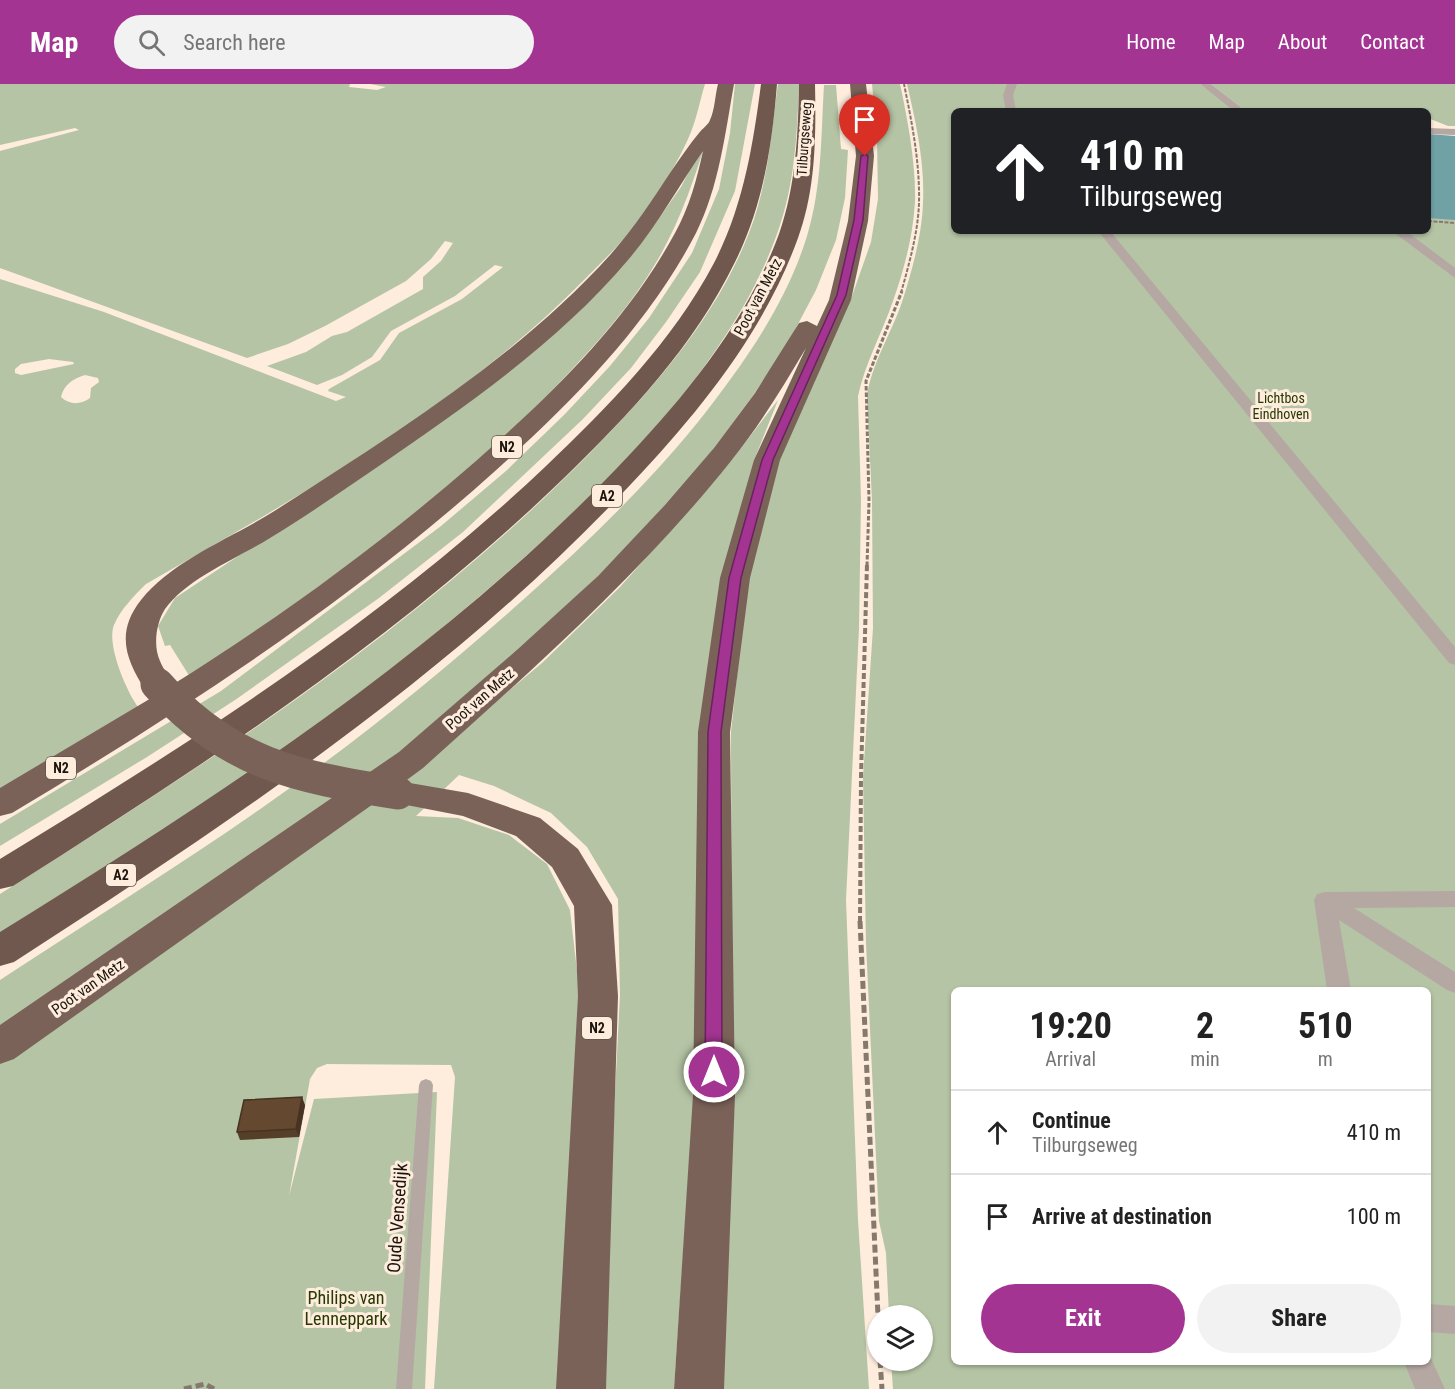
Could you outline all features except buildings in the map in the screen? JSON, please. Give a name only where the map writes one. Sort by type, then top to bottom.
[{"type":"highway","name":"N2","points":[[0,804],[192,687],[352,577],[449,499],[543,414],[629,320],[662,273],[687,230],[703,188],[726,84]]},
{"type":"highway","points":[[0,876],[169,772],[271,703],[436,579],[547,482],[604,424],[648,374],[686,325],[717,275],[732,245],[753,191],[769,84]]},
{"type":"highway","name":"Tilburgseweg","points":[[800,194],[807,137],[807,84]]},
{"type":"highway","points":[[699,1389],[714,1095],[714,732],[735,578],[767,460],[840,300],[858,220],[865,156],[858,84]]},
{"type":"highway","name":"N2","points":[[581,1389],[598,996],[593,905],[565,858],[528,827],[468,805],[299,776],[222,742],[186,715],[157,684],[142,655],[142,629],[151,607],[175,584],[261,532],[399,442],[524,347],[571,305],[617,258],[647,223],[695,147],[718,122]]},
{"type":"highway","name":"Poot van Metz","points":[[0,951],[231,802],[331,731],[461,628],[558,544],[607,496],[666,432],[722,359],[768,282],[789,236],[800,194]]},
{"type":"highway","name":"Poot van Metz","points":[[0,1047],[411,760],[537,649],[608,582],[675,511],[723,454],[766,395],[797,345],[851,244]]},
{"type":"street","points":[[1010,108],[1008,95],[1012,84]]},
{"type":"street","points":[[1205,84],[1237,108]]},
{"type":"street","points":[[1431,131],[1455,132]]},
{"type":"street","points":[[1106,234],[1455,659]]},
{"type":"street","points":[[1402,234],[1455,274]]},
{"type":"street","points":[[1325,900],[1455,899]]},
{"type":"street","points":[[1325,900],[1455,984]]},
{"type":"street","points":[[1325,900],[1339,987]]},
{"type":"street","points":[[1431,1318],[1455,1320]]},
{"type":"street","points":[[1419,1365],[1430,1389]]},
{"type":"lane","name":"Oude Vensedijk","points":[[404,1389],[426,1085]]},
{"type":"path","points":[[878,1305],[860,916],[861,776],[869,501],[865,395],[866,381],[900,302],[913,246],[919,203],[915,135],[904,84]]},
{"type":"path","points":[[1431,221],[1455,223]]},
{"type":"path","points":[[881,1371],[882,1389]]},
{"type":"path","points":[[184,1389],[205,1384],[214,1389]]},
{"type":"green space","points":[[0,84],[350,84],[349,87],[377,90],[386,87],[370,84],[705,84],[691,132],[666,181],[631,230],[592,272],[534,328],[429,410],[318,483],[146,584],[120,614],[112,633],[119,668],[139,708],[0,790],[0,279],[104,312],[336,401],[346,397],[328,391],[329,389],[380,360],[399,333],[462,299],[503,267],[495,265],[455,296],[391,331],[372,357],[342,375],[317,385],[267,366],[306,352],[332,336],[347,332],[423,289],[423,277],[441,261],[453,243],[445,241],[431,259],[406,281],[288,344],[247,358],[0,268],[0,151],[79,130],[75,128],[0,145]],"holes":[[[49,359],[74,364],[21,375],[15,373],[15,369],[21,364]],[[85,375],[98,378],[99,382],[91,388],[90,398],[75,403],[68,402],[61,397],[64,389],[70,383]]]},
{"type":"green space","points":[[735,84],[755,84],[735,191],[700,272],[631,368],[583,419],[463,532],[379,598],[235,700],[147,757],[0,846],[0,824],[221,691],[441,526],[506,471],[564,415],[610,366],[649,318],[692,253],[719,189],[730,133]]},
{"type":"green space","points":[[778,84],[799,84],[796,141],[791,178],[777,234],[759,277],[710,359],[648,436],[615,472],[518,563],[365,690],[227,788],[0,933],[0,894],[232,744],[381,636],[453,579],[523,518],[589,454],[636,404],[659,378],[700,323],[719,294],[749,233],[761,196]]},
{"type":"green space","points":[[872,84],[900,84],[913,158],[915,202],[910,240],[901,277],[858,396],[861,500],[859,628],[846,900],[858,1220],[869,1389],[719,1389],[732,1099],[731,732],[747,581],[778,462],[852,296],[871,242],[878,199],[877,138]]},
{"type":"green space","name":"Lichtbos Eindhoven","points":[[907,84],[1007,84],[1008,108],[951,108],[951,234],[1431,234],[1431,212],[1455,210],[1455,1389],[893,1389],[892,1371],[933,1371],[933,1305],[889,1305],[886,1253],[879,1221],[866,943],[863,777],[873,628],[872,501],[867,397],[872,374],[898,313],[913,265],[921,228],[923,173]]},
{"type":"green space","points":[[1016,84],[1200,84],[1232,108],[1014,108],[1012,94]]},
{"type":"green space","points":[[1211,84],[1455,84],[1455,126],[1448,126],[1431,119],[1431,108],[1242,108]]},
{"type":"green space","points":[[824,85],[836,85],[841,149],[848,150],[845,198],[836,240],[816,290],[788,343],[712,451],[663,509],[597,577],[518,652],[397,756],[0,1027],[0,980],[233,828],[300,781],[398,706],[548,578],[615,514],[678,446],[714,401],[761,334],[798,262],[816,199]]},
{"type":"green space","points":[[709,132],[680,214],[666,246],[647,278],[600,339],[561,381],[519,423],[430,502],[336,574],[190,677],[170,645],[165,646],[158,626],[175,598],[410,442],[655,224],[681,187]]},
{"type":"green space","name":"Philips van Lenneppark","points":[[778,400],[755,458],[722,578],[694,1093],[674,1389],[600,1389],[620,995],[618,899],[587,847],[551,813],[494,786],[459,775],[416,816],[458,818],[509,835],[547,864],[570,910],[580,997],[557,1389],[434,1389],[455,1077],[451,1065],[327,1064],[317,1068],[310,1079],[289,1196],[314,1099],[437,1092],[425,1389],[0,1389],[0,1063],[421,764],[542,663],[620,587],[734,457]]},
{"type":"water","points":[[1431,134],[1455,136],[1455,220],[1431,218]]},
{"type":"route","points":[[714,1072],[714,732],[735,578],[767,460],[842,295],[862,198],[865,156]]}]
